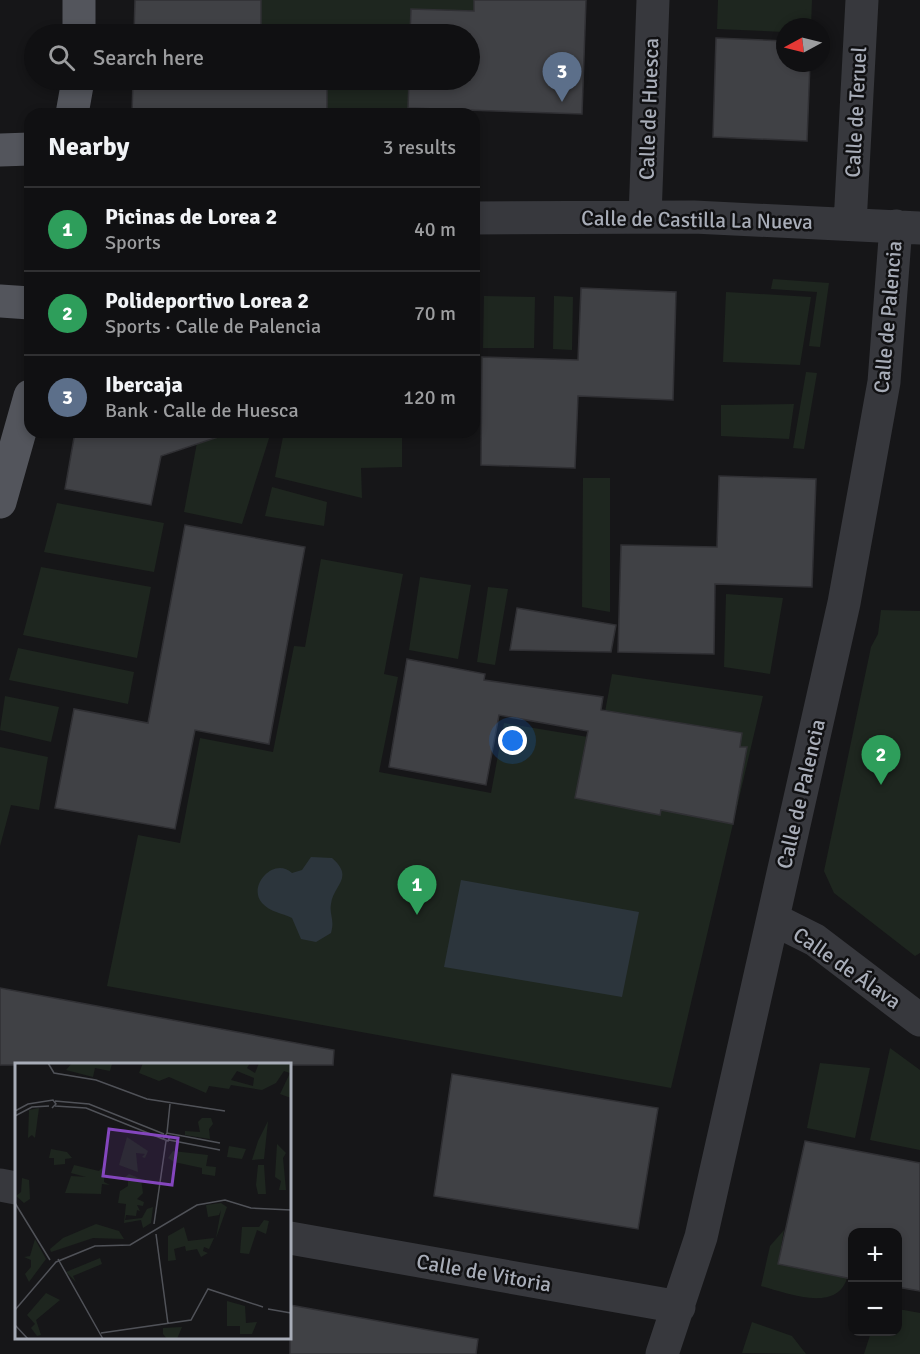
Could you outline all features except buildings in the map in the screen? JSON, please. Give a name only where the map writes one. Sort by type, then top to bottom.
[{"type":"main road","points":[[79,0],[79,24]]},
{"type":"main road","points":[[73,108],[76,90]]},
{"type":"main road","points":[[0,150],[24,149]]},
{"type":"main road","points":[[0,301],[24,303]]},
{"type":"main road","points":[[0,502],[24,417]]},
{"type":"street","name":"Calle de Huesca","points":[[645,217],[653,0]]},
{"type":"street","name":"Calle de Teruel","points":[[850,224],[862,0]]},
{"type":"street","name":"Calle de Castilla La Nueva","points":[[480,218],[694,217],[908,227]]},
{"type":"street","name":"Calle de Palencia","points":[[662,1354],[701,1237],[844,603],[884,382],[908,227]]},
{"type":"street","name":"Calle de Álava","points":[[773,919],[814,940],[920,1020]]},
{"type":"street","points":[[0,1185],[15,1188]]},
{"type":"street","name":"Calle de Vitoria","points":[[291,1238],[679,1307]]},
{"type":"shaded area","points":[[261,0],[474,0],[474,11],[411,9],[410,24],[261,24]]},
{"type":"shaded area","points":[[718,0],[812,0],[811,18],[776,18],[776,32],[717,29]]},
{"type":"shaded area","points":[[327,90],[409,90],[408,108],[327,108]]},
{"type":"shaded area","points":[[773,279],[829,283],[820,347],[809,346],[817,292],[771,289]]},
{"type":"shaded area","points":[[726,292],[811,297],[800,365],[723,362]]},
{"type":"shaded area","points":[[484,296],[535,297],[534,348],[483,348]]},
{"type":"shaded area","points":[[554,296],[573,297],[572,350],[553,349]]},
{"type":"shaded area","points":[[806,372],[817,373],[804,449],[793,448]]},
{"type":"shaded area","points":[[794,404],[789,439],[721,436],[721,405]]},
{"type":"shaded area","points":[[198,438],[269,438],[242,524],[184,512]]},
{"type":"shaded area","points":[[283,438],[402,438],[402,467],[361,468],[362,498],[275,477]]},
{"type":"shaded area","points":[[583,478],[610,478],[610,612],[582,607]]},
{"type":"shaded area","points":[[272,487],[327,502],[324,526],[265,516]]},
{"type":"shaded area","points":[[57,503],[164,523],[154,572],[44,552]]},
{"type":"shaded area","points":[[321,559],[403,574],[384,674],[398,677],[379,772],[491,793],[504,723],[600,739],[612,674],[763,696],[671,1088],[107,986],[138,835],[180,843],[200,738],[273,752],[294,646],[305,647]]},
{"type":"shaded area","points":[[41,567],[151,587],[137,658],[23,635]]},
{"type":"shaded area","points":[[420,577],[471,585],[458,659],[409,650]]},
{"type":"shaded area","points":[[488,587],[508,589],[495,665],[477,662]]},
{"type":"shaded area","points":[[726,594],[783,598],[770,674],[724,667]]},
{"type":"shaded area","points":[[881,610],[920,611],[920,953],[915,956],[834,893],[824,871],[871,647],[878,634]]},
{"type":"shaded area","points":[[18,648],[134,672],[128,704],[9,680]]},
{"type":"shaded area","points":[[5,696],[59,707],[51,742],[0,730]]},
{"type":"shaded area","points":[[0,747],[48,757],[39,810],[11,805],[0,846]]},
{"type":"shaded area","points":[[311,857],[332,858],[342,871],[341,881],[331,904],[331,933],[316,942],[301,939],[292,918],[269,908],[258,896],[260,882],[265,875],[278,868],[292,873],[302,870]]},
{"type":"shaded area","points":[[461,880],[639,912],[622,997],[444,967]]},
{"type":"shaded area","points":[[890,1048],[920,1070],[920,1150],[870,1140]]},
{"type":"shaded area","points":[[820,1063],[870,1068],[855,1138],[807,1128]]},
{"type":"shaded area","points":[[784,1230],[778,1264],[847,1278],[841,1289],[833,1295],[809,1298],[761,1286],[770,1246]]},
{"type":"shaded area","points":[[902,1310],[920,1313],[920,1354],[864,1354],[870,1336],[902,1336]]},
{"type":"shaded area","points":[[752,1322],[792,1336],[806,1354],[742,1353]]},
{"type":"place","name":"Ibercaja","points":[[562,102]]},
{"type":"place","name":"Polideportivo Lorea 2","points":[[881,785]]},
{"type":"place","name":"Picinas de Lorea 2","points":[[417,915]]}]
